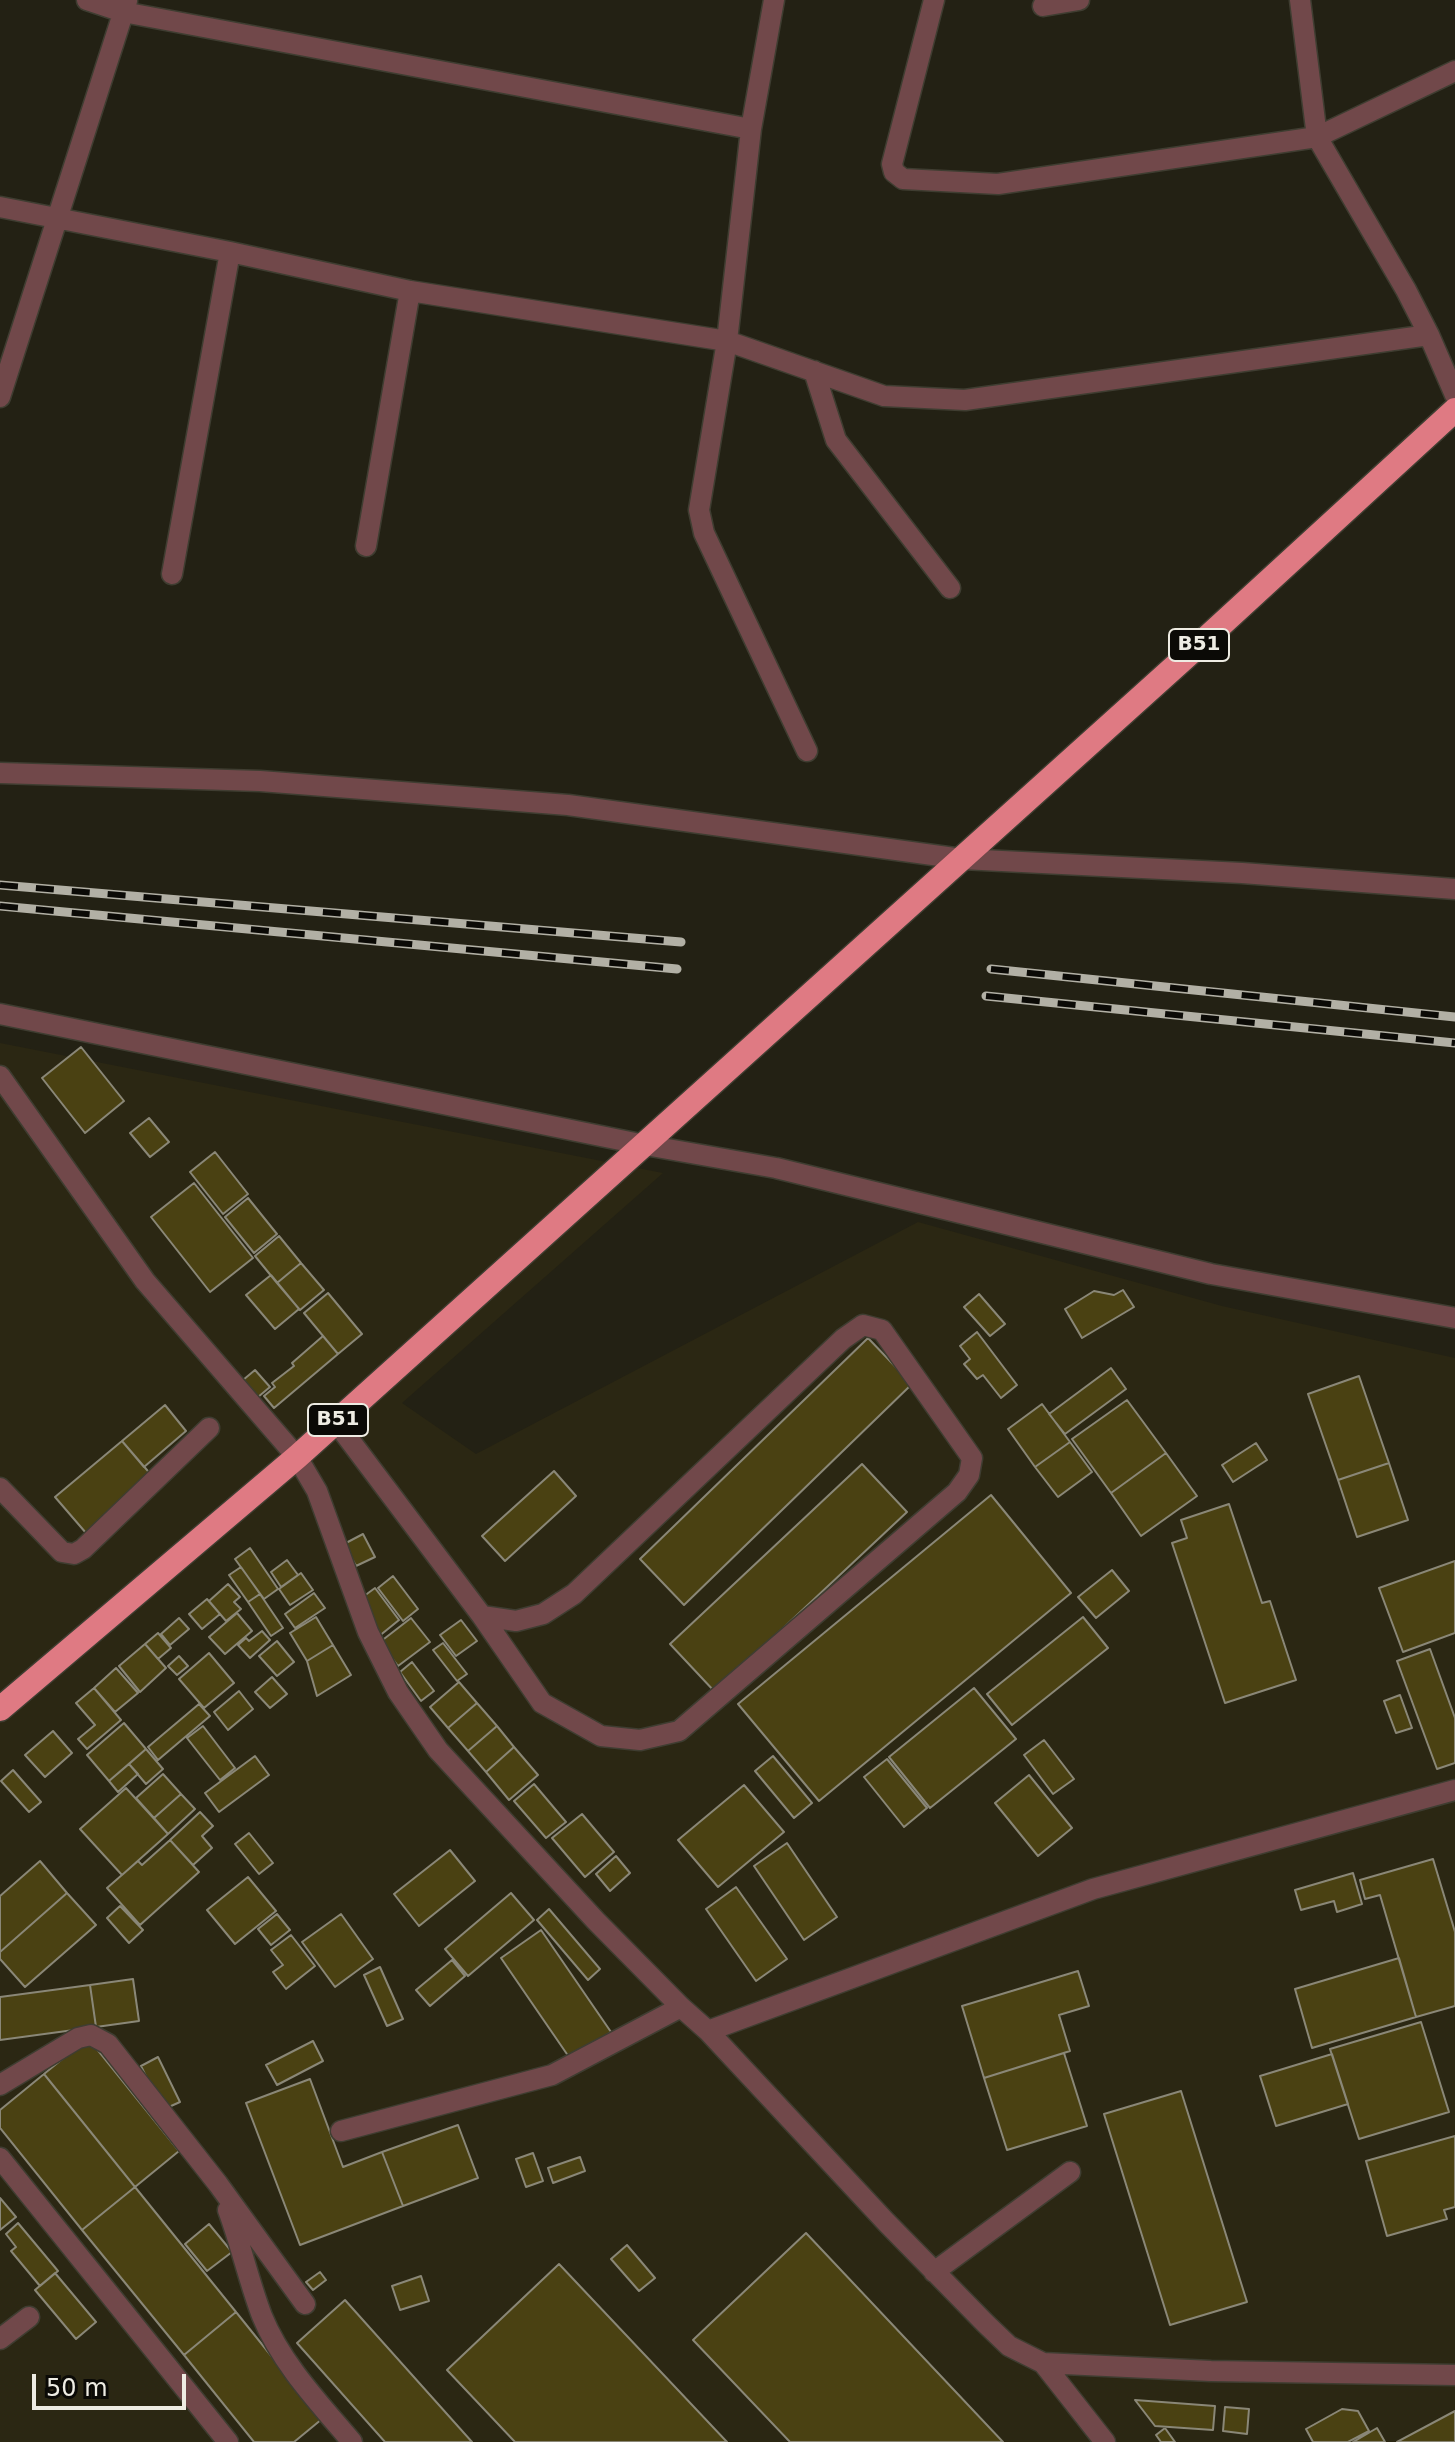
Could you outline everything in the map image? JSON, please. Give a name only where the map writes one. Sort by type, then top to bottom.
[{"type":"highway","name":"B51","points":[[0,1709],[297,1457],[962,859],[1455,410]]},
{"type":"street","points":[[87,0],[751,129]]},
{"type":"street","points":[[774,0],[751,129],[727,341],[699,510],[704,533],[807,751]]},
{"type":"street","points":[[934,0],[892,164],[894,172],[903,179],[998,184],[1317,137],[1455,71]]},
{"type":"street","points":[[1043,6],[1079,0]]},
{"type":"street","points":[[1300,0],[1317,137],[1406,290],[1455,395]]},
{"type":"street","points":[[0,397],[125,6]]},
{"type":"street","points":[[0,207],[410,291],[727,341],[884,396],[965,400],[1429,335]]},
{"type":"street","points":[[172,574],[230,252]]},
{"type":"street","points":[[366,546],[410,291]]},
{"type":"street","points":[[814,371],[836,440],[950,588]]},
{"type":"street","points":[[0,773],[260,781],[568,805],[962,859],[1210,871],[1455,889]]},
{"type":"street","points":[[0,1014],[645,1145],[776,1168],[1211,1274],[1455,1318]]},
{"type":"street","points":[[0,1076],[145,1281],[297,1457],[317,1491],[368,1632],[398,1692],[438,1750],[596,1921],[708,2031],[934,2272],[1009,2346],[1043,2363],[1211,2371],[1455,2375]]},
{"type":"street","points":[[336,1422],[482,1616],[542,1703],[601,1736],[640,1740],[679,1731],[957,1492],[969,1475],[972,1458],[882,1330],[863,1325],[832,1349],[574,1594],[543,1614],[516,1621],[482,1616]]},
{"type":"street","points":[[0,1488],[62,1552],[74,1554],[83,1549],[209,1428]]},
{"type":"street","points":[[708,2031],[1093,1889],[1455,1790]]},
{"type":"street","points":[[341,2131],[552,2075],[681,2007]]},
{"type":"street","points":[[0,2085],[78,2038],[91,2035],[108,2044],[218,2184],[305,2304]]},
{"type":"street","points":[[0,2158],[228,2442]]},
{"type":"street","points":[[934,2272],[1070,2172]]},
{"type":"street","points":[[218,2184],[242,2247],[262,2316],[279,2350],[352,2442]]},
{"type":"street","points":[[0,2339],[29,2317]]},
{"type":"street","points":[[1043,2363],[1105,2442]]},
{"type":"shaded area","points":[[0,1043],[663,1173],[402,1403],[476,1454],[918,1222],[1222,1306],[1455,1358],[1455,2442],[0,2442]]},
{"type":"building","points":[[81,1047],[124,1101],[85,1133],[42,1078]]},
{"type":"building","points":[[149,1118],[169,1142],[150,1157],[130,1133]]},
{"type":"building","points":[[215,1152],[248,1194],[223,1214],[190,1172]]},
{"type":"building","points":[[194,1183],[253,1258],[210,1292],[151,1217]]},
{"type":"building","points":[[248,1198],[277,1234],[254,1253],[225,1217]]},
{"type":"building","points":[[279,1236],[301,1263],[277,1283],[255,1256]]},
{"type":"building","points":[[301,1263],[324,1290],[300,1310],[277,1283]]},
{"type":"building","points":[[271,1275],[299,1309],[275,1329],[246,1295]]},
{"type":"building","points":[[1123,1290],[1134,1307],[1082,1338],[1065,1309],[1094,1291],[1114,1295]]},
{"type":"building","points":[[328,1293],[362,1334],[338,1354],[304,1313]]},
{"type":"building","points":[[979,1294],[1005,1324],[990,1336],[964,1307]]},
{"type":"building","points":[[977,1332],[1017,1385],[1001,1398],[983,1375],[977,1379],[964,1364],[970,1359],[960,1346]]},
{"type":"building","points":[[323,1336],[338,1354],[274,1408],[264,1396],[275,1387],[272,1383],[294,1366],[292,1363]]},
{"type":"building","points":[[868,1338],[912,1384],[684,1605],[640,1559]]},
{"type":"building","points":[[1111,1368],[1126,1389],[1065,1434],[1049,1414]]},
{"type":"building","points":[[255,1370],[270,1387],[258,1397],[243,1380]]},
{"type":"building","points":[[1359,1376],[1389,1463],[1338,1480],[1308,1394]]},
{"type":"building","points":[[1127,1400],[1166,1453],[1111,1493],[1072,1439]]},
{"type":"building","points":[[1042,1404],[1070,1442],[1035,1467],[1008,1429]]},
{"type":"building","points":[[165,1405],[186,1431],[144,1467],[122,1441]]},
{"type":"building","points":[[122,1441],[153,1477],[86,1533],[55,1497]]},
{"type":"building","points":[[1070,1442],[1092,1472],[1058,1497],[1035,1467]]},
{"type":"building","points":[[1256,1443],[1267,1460],[1233,1482],[1222,1465]]},
{"type":"building","points":[[1166,1453],[1197,1496],[1141,1536],[1111,1493]]},
{"type":"building","points":[[1389,1463],[1408,1520],[1357,1537],[1338,1480]]},
{"type":"building","points":[[862,1464],[907,1512],[715,1692],[670,1644]]},
{"type":"building","points":[[554,1471],[576,1496],[505,1561],[482,1536]]},
{"type":"building","points":[[991,1495],[1071,1593],[819,1801],[738,1704]]},
{"type":"building","points":[[1229,1504],[1262,1603],[1270,1601],[1296,1680],[1225,1703],[1172,1543],[1187,1538],[1181,1520]]},
{"type":"building","points":[[363,1534],[375,1557],[356,1566],[344,1544]]},
{"type":"building","points":[[250,1548],[278,1589],[264,1599],[235,1559]]},
{"type":"building","points":[[287,1560],[298,1575],[281,1587],[271,1572]]},
{"type":"building","points":[[1455,1561],[1455,1633],[1403,1652],[1379,1588]]},
{"type":"building","points":[[241,1567],[260,1594],[248,1602],[229,1575]]},
{"type":"building","points":[[1112,1570],[1129,1591],[1096,1618],[1078,1597]]},
{"type":"building","points":[[301,1573],[313,1590],[290,1605],[279,1589]]},
{"type":"building","points":[[393,1576],[418,1609],[403,1621],[378,1588]]},
{"type":"building","points":[[228,1584],[240,1597],[234,1602],[241,1609],[226,1621],[209,1601]]},
{"type":"building","points":[[375,1588],[399,1620],[378,1637],[360,1599]]},
{"type":"building","points":[[314,1593],[325,1608],[295,1628],[285,1614]]},
{"type":"building","points":[[260,1594],[283,1628],[271,1636],[248,1602]]},
{"type":"building","points":[[207,1599],[220,1614],[202,1629],[189,1614]]},
{"type":"building","points":[[237,1613],[252,1631],[225,1654],[209,1637]]},
{"type":"building","points":[[316,1617],[333,1645],[307,1661],[290,1633]]},
{"type":"building","points":[[1083,1617],[1108,1648],[1012,1725],[987,1694]]},
{"type":"building","points":[[179,1618],[189,1629],[170,1645],[161,1634]]},
{"type":"building","points":[[411,1618],[430,1642],[398,1666],[380,1642]]},
{"type":"building","points":[[461,1620],[477,1641],[456,1656],[440,1635]]},
{"type":"building","points":[[262,1631],[270,1640],[250,1658],[238,1645]]},
{"type":"building","points":[[158,1633],[171,1648],[158,1659],[145,1644]]},
{"type":"building","points":[[277,1641],[294,1662],[277,1676],[259,1656]]},
{"type":"building","points":[[443,1643],[467,1674],[457,1681],[433,1650]]},
{"type":"building","points":[[145,1644],[166,1668],[140,1692],[119,1666]]},
{"type":"building","points":[[333,1645],[351,1675],[317,1696],[307,1661]]},
{"type":"building","points":[[1430,1649],[1455,1718],[1455,1763],[1437,1769],[1397,1661]]},
{"type":"building","points":[[209,1653],[234,1683],[204,1708],[179,1679]]},
{"type":"building","points":[[179,1656],[188,1666],[177,1675],[168,1666]]},
{"type":"building","points":[[412,1662],[434,1691],[421,1701],[400,1672]]},
{"type":"building","points":[[116,1668],[138,1693],[115,1712],[94,1688]]},
{"type":"building","points":[[272,1677],[287,1694],[270,1708],[255,1692]]},
{"type":"building","points":[[459,1682],[477,1703],[448,1728],[430,1707]]},
{"type":"building","points":[[94,1688],[121,1720],[87,1749],[78,1739],[95,1725],[76,1703]]},
{"type":"building","points":[[974,1688],[1016,1739],[930,1808],[889,1757]]},
{"type":"building","points":[[239,1691],[253,1709],[228,1730],[214,1712]]},
{"type":"building","points":[[1400,1695],[1412,1728],[1396,1733],[1384,1701]]},
{"type":"building","points":[[477,1703],[497,1726],[468,1751],[448,1728]]},
{"type":"building","points":[[199,1704],[210,1716],[158,1760],[148,1747]]},
{"type":"building","points":[[124,1723],[146,1749],[109,1781],[87,1755]]},
{"type":"building","points":[[203,1726],[235,1768],[220,1780],[187,1738]]},
{"type":"building","points":[[497,1726],[514,1747],[486,1772],[468,1751]]},
{"type":"building","points":[[53,1731],[72,1753],[45,1777],[25,1755]]},
{"type":"building","points":[[1044,1740],[1074,1779],[1053,1794],[1024,1755]]},
{"type":"building","points":[[514,1747],[538,1775],[509,1800],[486,1772]]},
{"type":"building","points":[[146,1749],[163,1769],[146,1784],[129,1764]]},
{"type":"building","points":[[255,1756],[269,1775],[219,1812],[205,1793]]},
{"type":"building","points":[[773,1756],[812,1803],[794,1818],[755,1771]]},
{"type":"building","points":[[887,1759],[927,1808],[904,1827],[864,1777]]},
{"type":"building","points":[[129,1764],[138,1774],[118,1792],[109,1781]]},
{"type":"building","points":[[13,1770],[41,1802],[29,1812],[1,1781]]},
{"type":"building","points":[[163,1774],[181,1794],[154,1818],[136,1798]]},
{"type":"building","points":[[1029,1775],[1072,1828],[1038,1856],[995,1803]]},
{"type":"building","points":[[534,1784],[566,1822],[546,1838],[514,1801]]},
{"type":"building","points":[[744,1785],[784,1832],[718,1887],[678,1840]]},
{"type":"building","points":[[126,1788],[168,1834],[122,1875],[80,1829]]},
{"type":"building","points":[[181,1794],[195,1809],[168,1834],[154,1818]]},
{"type":"building","points":[[200,1812],[213,1826],[202,1836],[212,1848],[193,1865],[170,1840]]},
{"type":"building","points":[[582,1814],[614,1852],[585,1877],[552,1838]]},
{"type":"building","points":[[249,1833],[273,1863],[259,1874],[235,1844]]},
{"type":"building","points":[[170,1840],[199,1872],[140,1925],[107,1888],[138,1861],[142,1865]]},
{"type":"building","points":[[787,1843],[837,1917],[804,1940],[754,1866]]},
{"type":"building","points":[[450,1850],[475,1881],[419,1926],[394,1894]]},
{"type":"building","points":[[616,1856],[630,1873],[610,1891],[596,1874]]},
{"type":"building","points":[[1433,1859],[1455,1932],[1455,2006],[1416,2017],[1380,1895],[1365,1899],[1360,1880]]},
{"type":"building","points":[[40,1861],[67,1893],[0,1952],[0,1896]]},
{"type":"building","points":[[1353,1873],[1362,1904],[1337,1912],[1334,1901],[1301,1910],[1295,1890]]},
{"type":"building","points":[[248,1877],[276,1911],[235,1944],[207,1910]]},
{"type":"building","points":[[736,1887],[787,1959],[756,1981],[706,1909]]},
{"type":"building","points":[[67,1893],[96,1925],[25,1987],[0,1959],[0,1952]]},
{"type":"building","points":[[511,1893],[534,1920],[468,1976],[445,1949]]},
{"type":"building","points":[[120,1906],[143,1930],[129,1943],[107,1918]]},
{"type":"building","points":[[549,1909],[600,1969],[588,1980],[537,1920]]},
{"type":"building","points":[[277,1914],[290,1930],[271,1945],[258,1929]]},
{"type":"building","points":[[341,1914],[373,1959],[335,1987],[302,1942]]},
{"type":"building","points":[[541,1930],[611,2032],[571,2060],[501,1958]]},
{"type":"building","points":[[291,1935],[315,1966],[286,1989],[273,1972],[283,1965],[271,1950]]},
{"type":"building","points":[[1399,1958],[1416,2017],[1312,2048],[1295,1989]]},
{"type":"building","points":[[452,1960],[465,1976],[430,2006],[416,1990]]},
{"type":"building","points":[[380,1967],[403,2019],[387,2026],[364,1975]]},
{"type":"building","points":[[1078,1971],[1089,2006],[1059,2015],[1070,2051],[984,2078],[962,2006]]},
{"type":"building","points":[[133,1979],[139,2021],[96,2027],[90,1985]]},
{"type":"building","points":[[90,1985],[96,2027],[0,2040],[0,1997]]},
{"type":"building","points":[[1421,2022],[1449,2112],[1359,2139],[1330,2049]]},
{"type":"building","points":[[88,2038],[179,2151],[135,2187],[44,2074]]},
{"type":"building","points":[[313,2041],[323,2061],[277,2085],[266,2065]]},
{"type":"building","points":[[1064,2053],[1087,2126],[1007,2150],[984,2078]]},
{"type":"building","points":[[1332,2054],[1348,2104],[1276,2126],[1260,2076]]},
{"type":"building","points":[[158,2057],[180,2102],[162,2110],[141,2066]]},
{"type":"building","points":[[44,2074],[135,2187],[82,2230],[0,2128],[0,2110]]},
{"type":"building","points":[[310,2079],[343,2167],[382,2152],[403,2206],[300,2245],[246,2103]]},
{"type":"building","points":[[1181,2091],[1247,2302],[1170,2325],[1104,2114]]},
{"type":"building","points":[[458,2125],[478,2178],[403,2206],[382,2152]]},
{"type":"building","points":[[1455,2136],[1455,2207],[1444,2210],[1447,2219],[1387,2236],[1366,2161]]},
{"type":"building","points":[[533,2153],[543,2181],[526,2187],[516,2159]]},
{"type":"building","points":[[580,2157],[585,2171],[553,2183],[548,2168]]},
{"type":"building","points":[[135,2187],[236,2312],[184,2355],[82,2230]]},
{"type":"building","points":[[0,2198],[16,2217],[0,2230]]},
{"type":"building","points":[[18,2223],[58,2271],[40,2286],[11,2251],[16,2247],[6,2234]]},
{"type":"building","points":[[209,2224],[232,2252],[207,2271],[185,2244]]},
{"type":"building","points":[[806,2233],[1003,2442],[790,2442],[693,2340]]},
{"type":"building","points":[[627,2245],[655,2278],[639,2291],[611,2259]]},
{"type":"building","points":[[559,2264],[727,2442],[515,2442],[447,2370]]},
{"type":"building","points":[[320,2272],[326,2280],[313,2290],[306,2282]]},
{"type":"building","points":[[55,2273],[96,2322],[76,2339],[35,2290]]},
{"type":"building","points":[[421,2276],[429,2301],[400,2310],[392,2286]]},
{"type":"building","points":[[345,2300],[472,2442],[385,2442],[297,2343]]},
{"type":"building","points":[[236,2312],[322,2419],[294,2442],[254,2442],[184,2355]]},
{"type":"building","points":[[1135,2400],[1215,2406],[1213,2430],[1155,2426]]},
{"type":"building","points":[[1225,2407],[1249,2409],[1247,2434],[1223,2431]]},
{"type":"building","points":[[1342,2409],[1358,2411],[1369,2431],[1348,2442],[1313,2442],[1306,2429]]},
{"type":"building","points":[[1455,2411],[1455,2442],[1397,2442]]},
{"type":"building","points":[[1165,2428],[1175,2442],[1161,2442],[1156,2435]]},
{"type":"building","points":[[1377,2428],[1385,2442],[1353,2442]]},
{"type":"railway","points":[[0,885],[681,942]]},
{"type":"railway","points":[[0,906],[677,969]]},
{"type":"railway","points":[[991,969],[1455,1017]]},
{"type":"railway","points":[[986,996],[1455,1043]]}]
